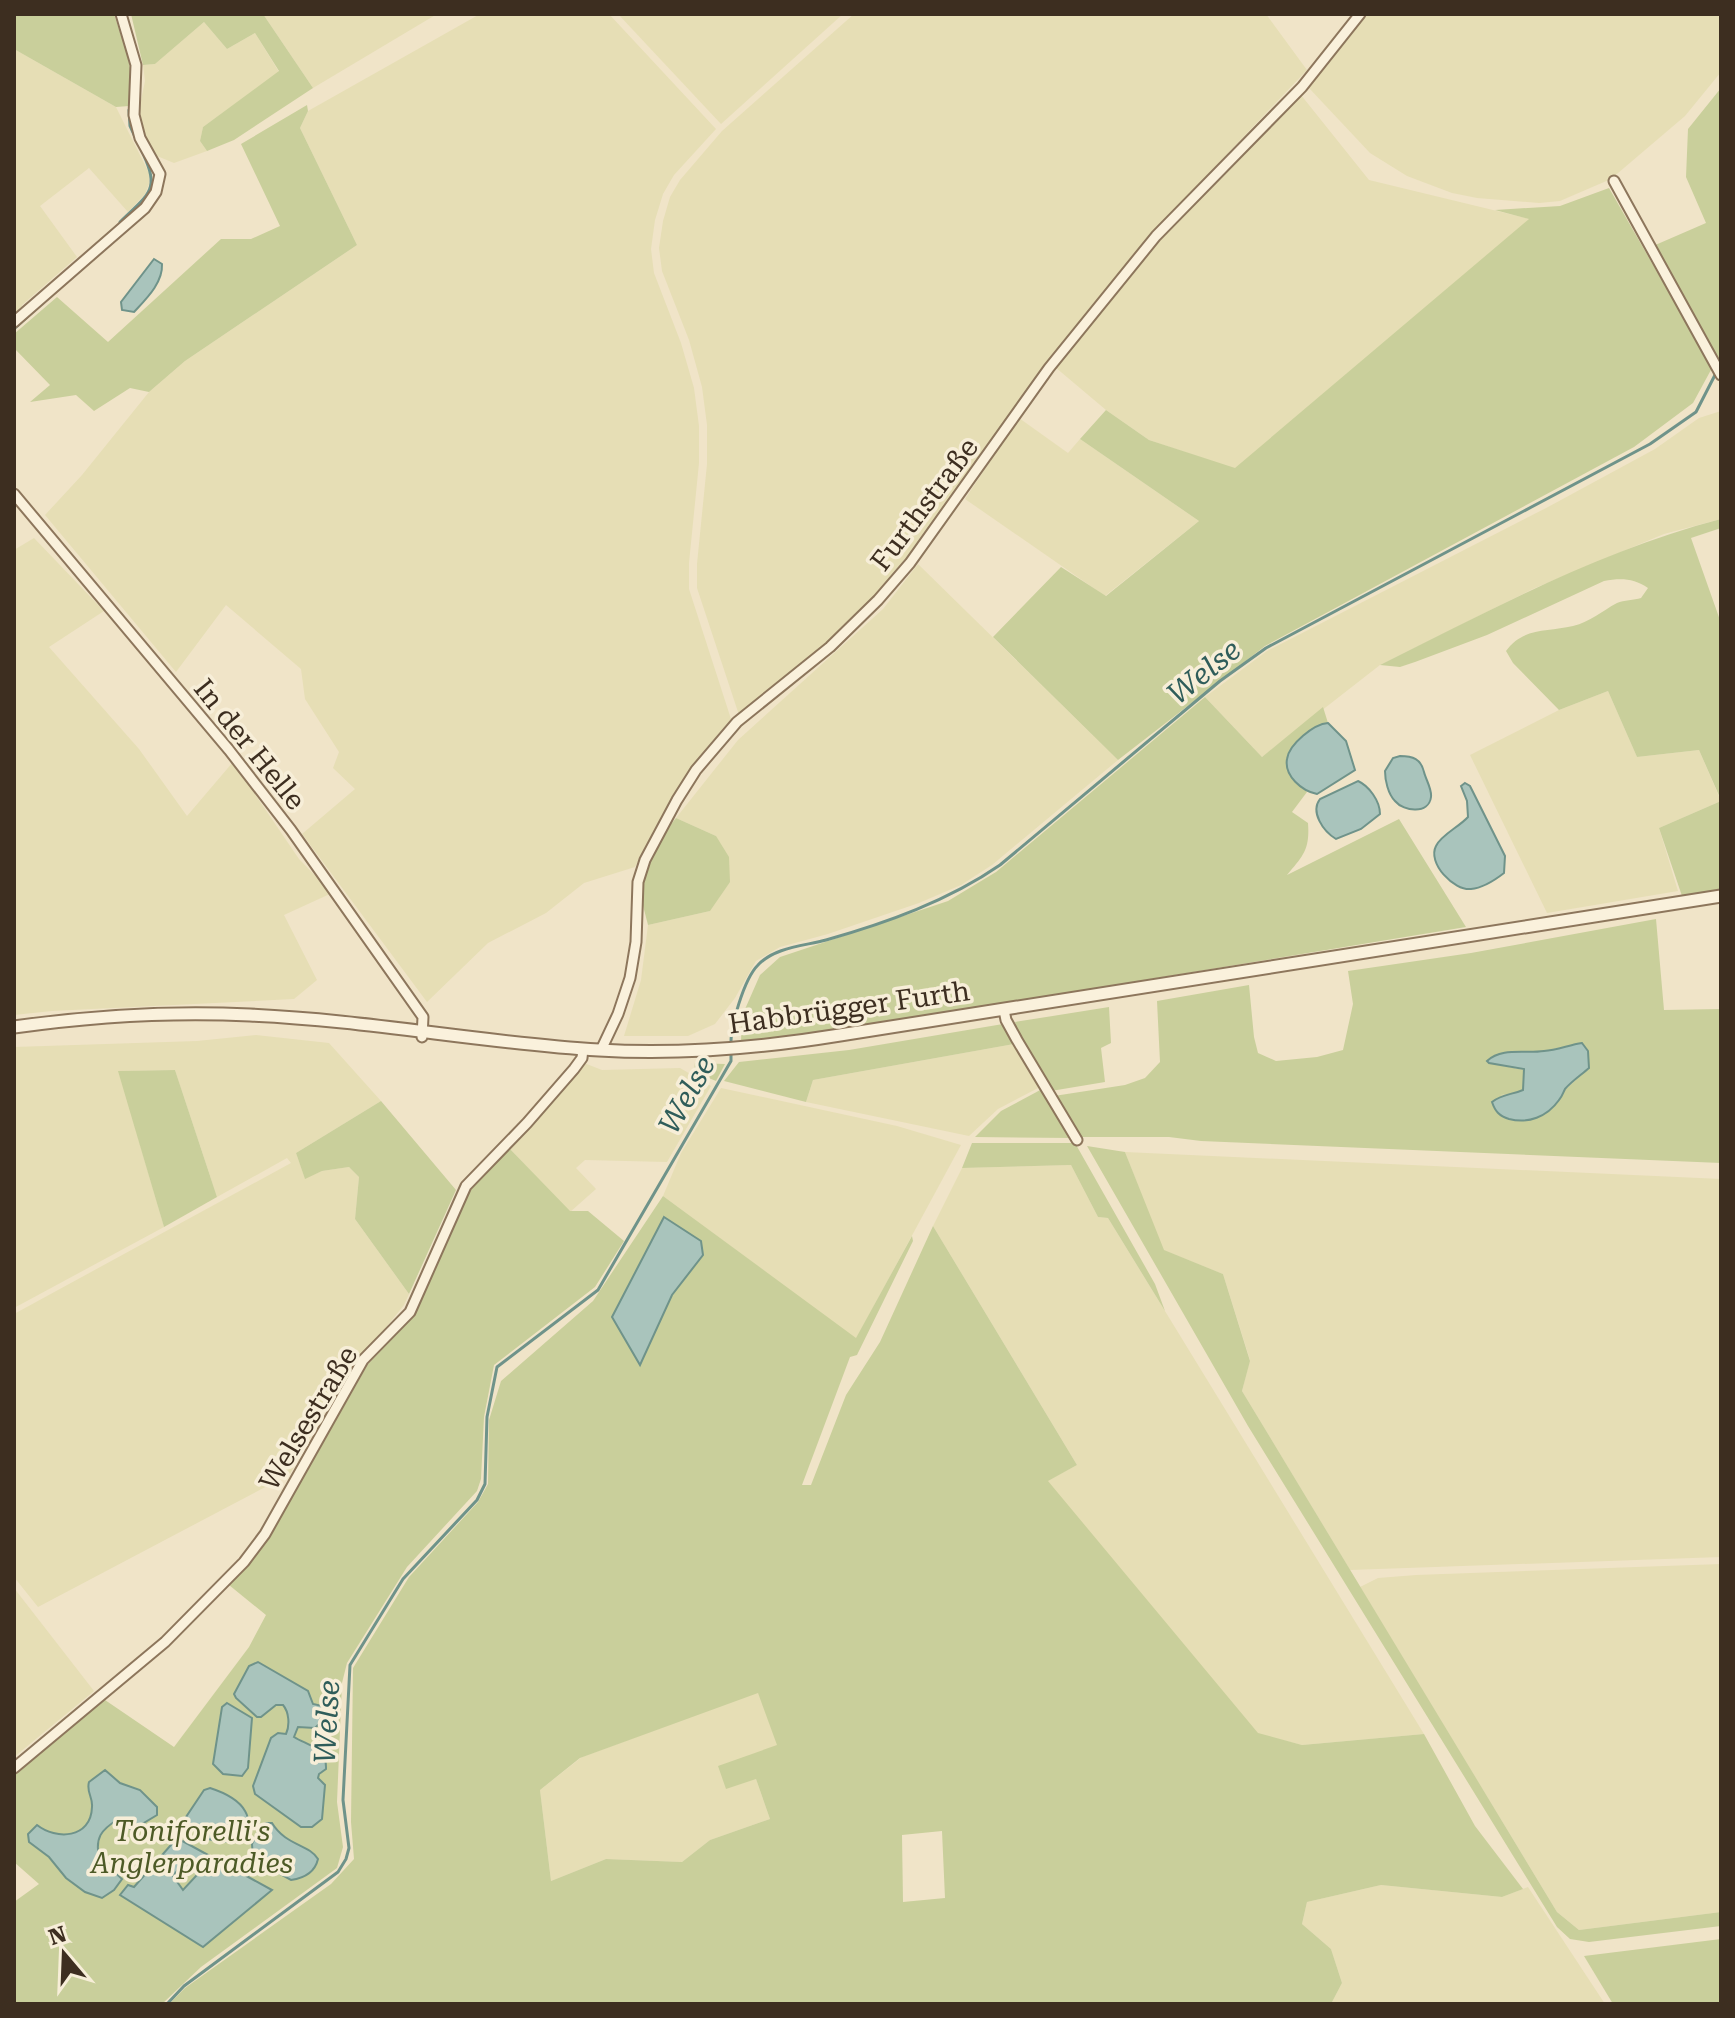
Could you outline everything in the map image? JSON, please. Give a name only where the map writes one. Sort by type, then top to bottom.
[{"type":"street","points":[[14,322],[145,208],[156,192],[160,174],[140,138],[134,115],[136,65],[121,14]]},
{"type":"street","name":"Furthstraße","points":[[601,1050],[630,978],[636,942],[638,882],[645,860],[670,811],[696,770],[737,722],[830,647],[886,591],[957,499],[1049,368],[1156,236],[1302,87],[1360,14]]},
{"type":"street","points":[[1614,181],[1721,375]]},
{"type":"street","name":"In der Helle","points":[[14,494],[229,750],[291,830],[423,1017],[422,1034]]},
{"type":"street","name":"Habbrügger Furth","points":[[14,1027],[134,1015],[249,1015],[583,1049],[740,1049],[1721,896]]},
{"type":"street","points":[[1004,1010],[1017,1040],[1077,1140]]},
{"type":"street","name":"Welsestraße","points":[[14,1768],[165,1642],[244,1562],[265,1534],[363,1360],[410,1312],[466,1186],[574,1069],[582,1058],[583,1049]]},
{"type":"shaded area","points":[[263,14],[437,14],[313,88]]},
{"type":"shaded area","points":[[480,14],[609,14],[716,129],[674,175],[663,194],[651,249],[654,273],[681,343],[694,388],[699,426],[689,589],[731,719],[673,795],[635,867],[584,883],[546,913],[488,943],[427,1002],[302,834],[355,789],[333,768],[339,752],[305,699],[301,669],[226,605],[176,672],[45,515],[82,475],[149,392],[185,361],[357,245],[300,128],[308,111]]},
{"type":"shaded area","points":[[618,14],[843,14],[721,124]]},
{"type":"shaded area","points":[[854,14],[1266,14],[1307,70],[1153,232],[1031,384],[887,584],[826,644],[739,715],[697,588],[707,425],[702,387],[689,340],[662,271],[659,248],[663,221],[670,197],[680,180],[722,131]]},
{"type":"shaded area","points":[[1365,14],[1721,14],[1721,72],[1685,116],[1611,179],[1560,201],[1539,203],[1477,198],[1452,193],[1407,176],[1370,153],[1309,88]]},
{"type":"shaded area","points":[[204,22],[227,49],[255,33],[279,72],[203,127],[200,141],[207,151],[174,163],[157,156],[143,135],[138,115],[145,81],[143,65],[155,64]]},
{"type":"shaded area","points":[[14,49],[116,107],[149,173],[149,184],[145,194],[128,212],[89,168],[40,206],[77,257],[22,305],[22,315],[14,323]]},
{"type":"shaded area","points":[[1301,95],[1369,180],[1530,219],[1235,469],[1149,440],[1106,410],[1055,367],[1158,239]]},
{"type":"shaded area","points":[[1721,411],[1721,519],[1664,534],[1535,588],[1380,665],[1262,757],[1205,697],[1267,651],[1548,507],[1655,449],[1699,418]]},
{"type":"shaded area","points":[[1019,418],[1068,453],[1080,439],[1199,521],[1105,596],[965,499]]},
{"type":"shaded area","points":[[34,538],[104,611],[49,647],[139,749],[187,816],[233,762],[299,859],[332,893],[284,915],[317,980],[294,999],[14,1015],[14,550]]},
{"type":"shaded area","points":[[918,564],[1118,760],[992,865],[961,885],[919,903],[780,947],[756,961],[735,998],[715,1024],[688,1036],[624,1036],[641,980],[648,925],[710,911],[716,836],[676,818],[738,740],[883,609]]},
{"type":"shaded area","points":[[1608,691],[1637,757],[1699,750],[1721,801],[1659,828],[1678,891],[1547,913],[1470,755],[1559,710]]},
{"type":"shaded area","points":[[256,1035],[329,1043],[381,1101],[296,1153],[305,1178],[322,1171],[349,1167],[359,1177],[355,1219],[409,1294],[404,1305],[334,1392],[290,1474],[38,1607],[14,1577],[14,1314],[291,1163],[287,1158],[217,1197],[175,1070],[119,1071],[164,1227],[14,1308],[14,1047],[197,1041]]},
{"type":"shaded area","points":[[1014,1044],[1042,1086],[998,1109],[969,1136],[806,1102],[813,1080]]},
{"type":"shaded area","points":[[584,1063],[602,1070],[680,1068],[711,1086],[667,1162],[585,1160],[576,1168],[596,1189],[570,1212],[510,1149]]},
{"type":"shaded area","points":[[721,1088],[897,1126],[961,1145],[856,1339],[663,1196],[681,1153]]},
{"type":"shaded area","points":[[1125,1152],[1721,1179],[1721,1557],[1350,1570],[1242,1391],[1250,1360],[1223,1274],[1163,1250]]},
{"type":"shaded area","points":[[1071,1165],[1098,1217],[1108,1218],[1424,1734],[1302,1745],[1258,1734],[1047,1481],[1077,1465],[933,1226],[962,1168]]},
{"type":"shaded area","points":[[1721,1564],[1721,1912],[1579,1930],[1557,1912],[1360,1587],[1378,1578],[1416,1575]]},
{"type":"shaded area","points":[[14,1588],[94,1691],[14,1757]]},
{"type":"shaded area","points":[[758,1692],[778,1745],[756,1779],[770,1819],[710,1840],[682,1862],[606,1859],[551,1881],[540,1790],[582,1757]]},
{"type":"shaded area","points":[[1381,1885],[1502,1897],[1528,1887],[1605,2004],[1331,2004],[1342,1983],[1331,1949],[1302,1924],[1307,1902]]},
{"type":"green space","points":[[14,14],[114,14],[131,71],[129,106],[116,107],[14,49]]},
{"type":"green space","points":[[131,14],[263,14],[313,88],[234,140],[207,151],[200,141],[203,127],[279,71],[255,33],[227,49],[204,22],[155,64],[143,65]]},
{"type":"green space","points":[[1721,88],[1721,355],[1718,364],[1653,246],[1706,223],[1686,177],[1688,129]]},
{"type":"green space","points":[[307,105],[308,111],[300,128],[357,245],[185,361],[149,392],[130,388],[94,411],[76,395],[30,402],[50,385],[14,348],[14,334],[57,297],[108,342],[221,239],[251,239],[280,226],[241,144]]},
{"type":"green space","points":[[1609,188],[1712,368],[1693,403],[1634,447],[1265,646],[1118,760],[993,637],[1061,567],[1106,596],[1199,521],[1080,439],[1106,410],[1149,440],[1235,468],[1529,219],[1495,210],[1560,206]]},
{"type":"green space","points":[[1721,519],[1721,528],[1691,538],[1721,623],[1721,800],[1699,750],[1637,757],[1608,691],[1559,710],[1513,663],[1506,651],[1528,634],[1579,624],[1617,603],[1641,598],[1648,588],[1637,582],[1621,579],[1604,581],[1487,635],[1415,662],[1400,667],[1380,665],[1590,564]]},
{"type":"green space","points":[[1205,697],[1262,757],[1323,707],[1328,723],[1311,730],[1290,751],[1290,776],[1307,792],[1292,812],[1308,823],[1308,840],[1304,852],[1287,875],[1399,819],[1466,927],[799,1037],[741,1041],[742,1016],[760,975],[780,957],[948,901],[996,872]]},
{"type":"green space","points":[[1721,801],[1721,889],[1682,896],[1659,828]]},
{"type":"green space","points":[[676,818],[716,836],[729,857],[730,882],[710,911],[648,925],[639,890],[648,853]]},
{"type":"green space","points":[[1656,919],[1664,1010],[1721,1009],[1721,1163],[1201,1141],[1169,1137],[1078,1137],[1054,1096],[1125,1085],[1145,1078],[1160,1062],[1157,1001],[1249,985],[1258,1053],[1276,1061],[1317,1057],[1343,1050],[1353,1004],[1348,971],[1471,953]],"holes":[[[1582,1043],[1582,1074],[1564,1091],[1559,1101],[1500,1095],[1523,1090],[1524,1070],[1489,1063]]]},
{"type":"green space","points":[[1109,1007],[1111,1043],[1101,1048],[1105,1082],[1051,1091],[1019,1038],[1015,1022]]},
{"type":"green space","points":[[1003,1024],[1014,1044],[813,1080],[806,1102],[724,1081],[739,1062],[849,1050]]},
{"type":"green space","points":[[695,1063],[725,1064],[716,1081],[694,1072]]},
{"type":"green space","points":[[175,1070],[217,1197],[164,1227],[118,1071]]},
{"type":"green space","points":[[1044,1088],[1073,1138],[975,1137],[1001,1111]]},
{"type":"green space","points":[[381,1101],[456,1190],[409,1294],[355,1219],[359,1177],[349,1167],[322,1171],[305,1179],[296,1153]]},
{"type":"green space","points":[[972,1143],[1075,1143],[1155,1284],[1165,1311],[1108,1218],[1098,1217],[1071,1165],[962,1168]]},
{"type":"green space","points":[[1087,1146],[1125,1152],[1164,1250],[1223,1274],[1250,1361],[1242,1391],[1557,1912],[1579,1930],[1721,1912],[1721,1926],[1589,1942],[1570,1939],[1557,1927],[1248,1426]]},
{"type":"green space","name":"Toniforelli's Anglerparadies","points":[[510,1149],[570,1211],[588,1211],[624,1241],[595,1287],[494,1365],[484,1417],[481,1479],[477,1491],[407,1567],[347,1663],[342,1683],[337,1802],[343,1847],[337,1868],[201,1967],[162,2004],[14,2004],[14,1902],[39,1884],[14,1862],[14,1772],[105,1700],[174,1747],[249,1647],[266,1615],[229,1585],[269,1538],[368,1364],[413,1317],[469,1185]]},
{"type":"green space","points":[[663,1196],[856,1338],[912,1236],[913,1241],[857,1355],[850,1357],[802,1485],[811,1485],[846,1395],[880,1342],[933,1226],[1077,1465],[1048,1481],[1258,1733],[1302,1745],[1424,1734],[1475,1826],[1523,1889],[1502,1897],[1381,1885],[1307,1902],[1302,1924],[1331,1949],[1342,1983],[1331,2004],[169,2004],[185,1988],[331,1884],[354,1859],[351,1822],[353,1668],[409,1577],[478,1502],[488,1484],[489,1420],[501,1381],[593,1301]],"holes":[[[703,1255],[672,1295],[639,1364],[613,1317]],[[758,1693],[777,1745],[718,1766],[726,1789],[756,1779],[770,1819],[710,1840],[682,1862],[606,1859],[551,1881],[540,1790],[580,1758]],[[942,1831],[945,1898],[903,1902],[902,1835]]]},
{"type":"green space","points":[[1721,1939],[1721,2004],[1613,2004],[1584,1956]]},
{"type":"water","points":[[154,259],[162,264],[157,284],[134,312],[122,310],[121,302]]},
{"type":"water","points":[[1328,723],[1346,741],[1355,770],[1317,794],[1295,782],[1288,771],[1287,759],[1292,747],[1303,736]]},
{"type":"water","points":[[1393,758],[1416,759],[1423,768],[1431,797],[1421,809],[1399,805],[1389,791],[1385,771]]},
{"type":"water","points":[[1358,781],[1373,794],[1380,814],[1361,829],[1336,839],[1319,821],[1317,804],[1320,799]]},
{"type":"water","points":[[1465,783],[1470,786],[1505,856],[1504,873],[1471,889],[1450,881],[1439,868],[1434,853],[1442,838],[1468,817],[1467,801],[1461,786]]},
{"type":"water","points":[[1582,1043],[1588,1051],[1589,1068],[1565,1089],[1549,1111],[1523,1121],[1506,1118],[1496,1111],[1492,1102],[1523,1090],[1524,1069],[1487,1061],[1507,1052],[1537,1052]]},
{"type":"water","points":[[664,1217],[701,1241],[703,1255],[672,1295],[640,1365],[612,1317]]},
{"type":"water","points":[[258,1662],[308,1691],[313,1704],[327,1707],[325,1718],[315,1728],[298,1727],[294,1737],[316,1748],[326,1762],[326,1769],[318,1778],[325,1785],[322,1819],[312,1827],[301,1827],[255,1794],[253,1786],[271,1738],[278,1733],[286,1734],[288,1723],[283,1705],[276,1705],[257,1717],[234,1694],[249,1666]]},
{"type":"water","points":[[227,1703],[252,1718],[248,1768],[242,1776],[223,1774],[213,1764],[222,1707]]},
{"type":"water","points":[[105,1770],[120,1783],[140,1790],[157,1807],[157,1815],[132,1830],[117,1820],[100,1835],[99,1857],[122,1879],[114,1890],[102,1898],[85,1892],[66,1878],[49,1857],[29,1842],[28,1834],[37,1825],[53,1833],[79,1831],[90,1818],[92,1800],[89,1782]]},
{"type":"water","points":[[210,1788],[233,1799],[245,1811],[248,1823],[243,1834],[233,1840],[218,1841],[201,1835],[184,1820],[204,1790]]},
{"type":"water","points":[[272,1823],[290,1841],[314,1854],[318,1859],[312,1871],[291,1880],[253,1859],[252,1844],[261,1825]]},
{"type":"water","points":[[177,1838],[272,1890],[203,1947],[120,1895],[128,1885],[134,1887]],"holes":[[[186,1860],[197,1875],[183,1890],[173,1876]]]},
{"type":"waterway","points":[[129,110],[130,126],[135,137]]},
{"type":"waterway","points":[[120,222],[150,189],[150,173],[140,147]]},
{"type":"waterway","points":[[14,329],[38,307]]},
{"type":"waterway","name":"Welse","points":[[731,1046],[743,992],[753,972],[765,959],[781,951],[894,918],[980,878],[1000,865],[1220,681],[1266,648],[1650,444],[1696,412],[1716,373]]},
{"type":"waterway","name":"Welse","points":[[167,2004],[184,1986],[338,1872],[346,1859],[349,1848],[343,1800],[350,1665],[403,1579],[477,1500],[485,1484],[487,1417],[497,1367],[598,1290],[731,1061],[731,1053]]}]
